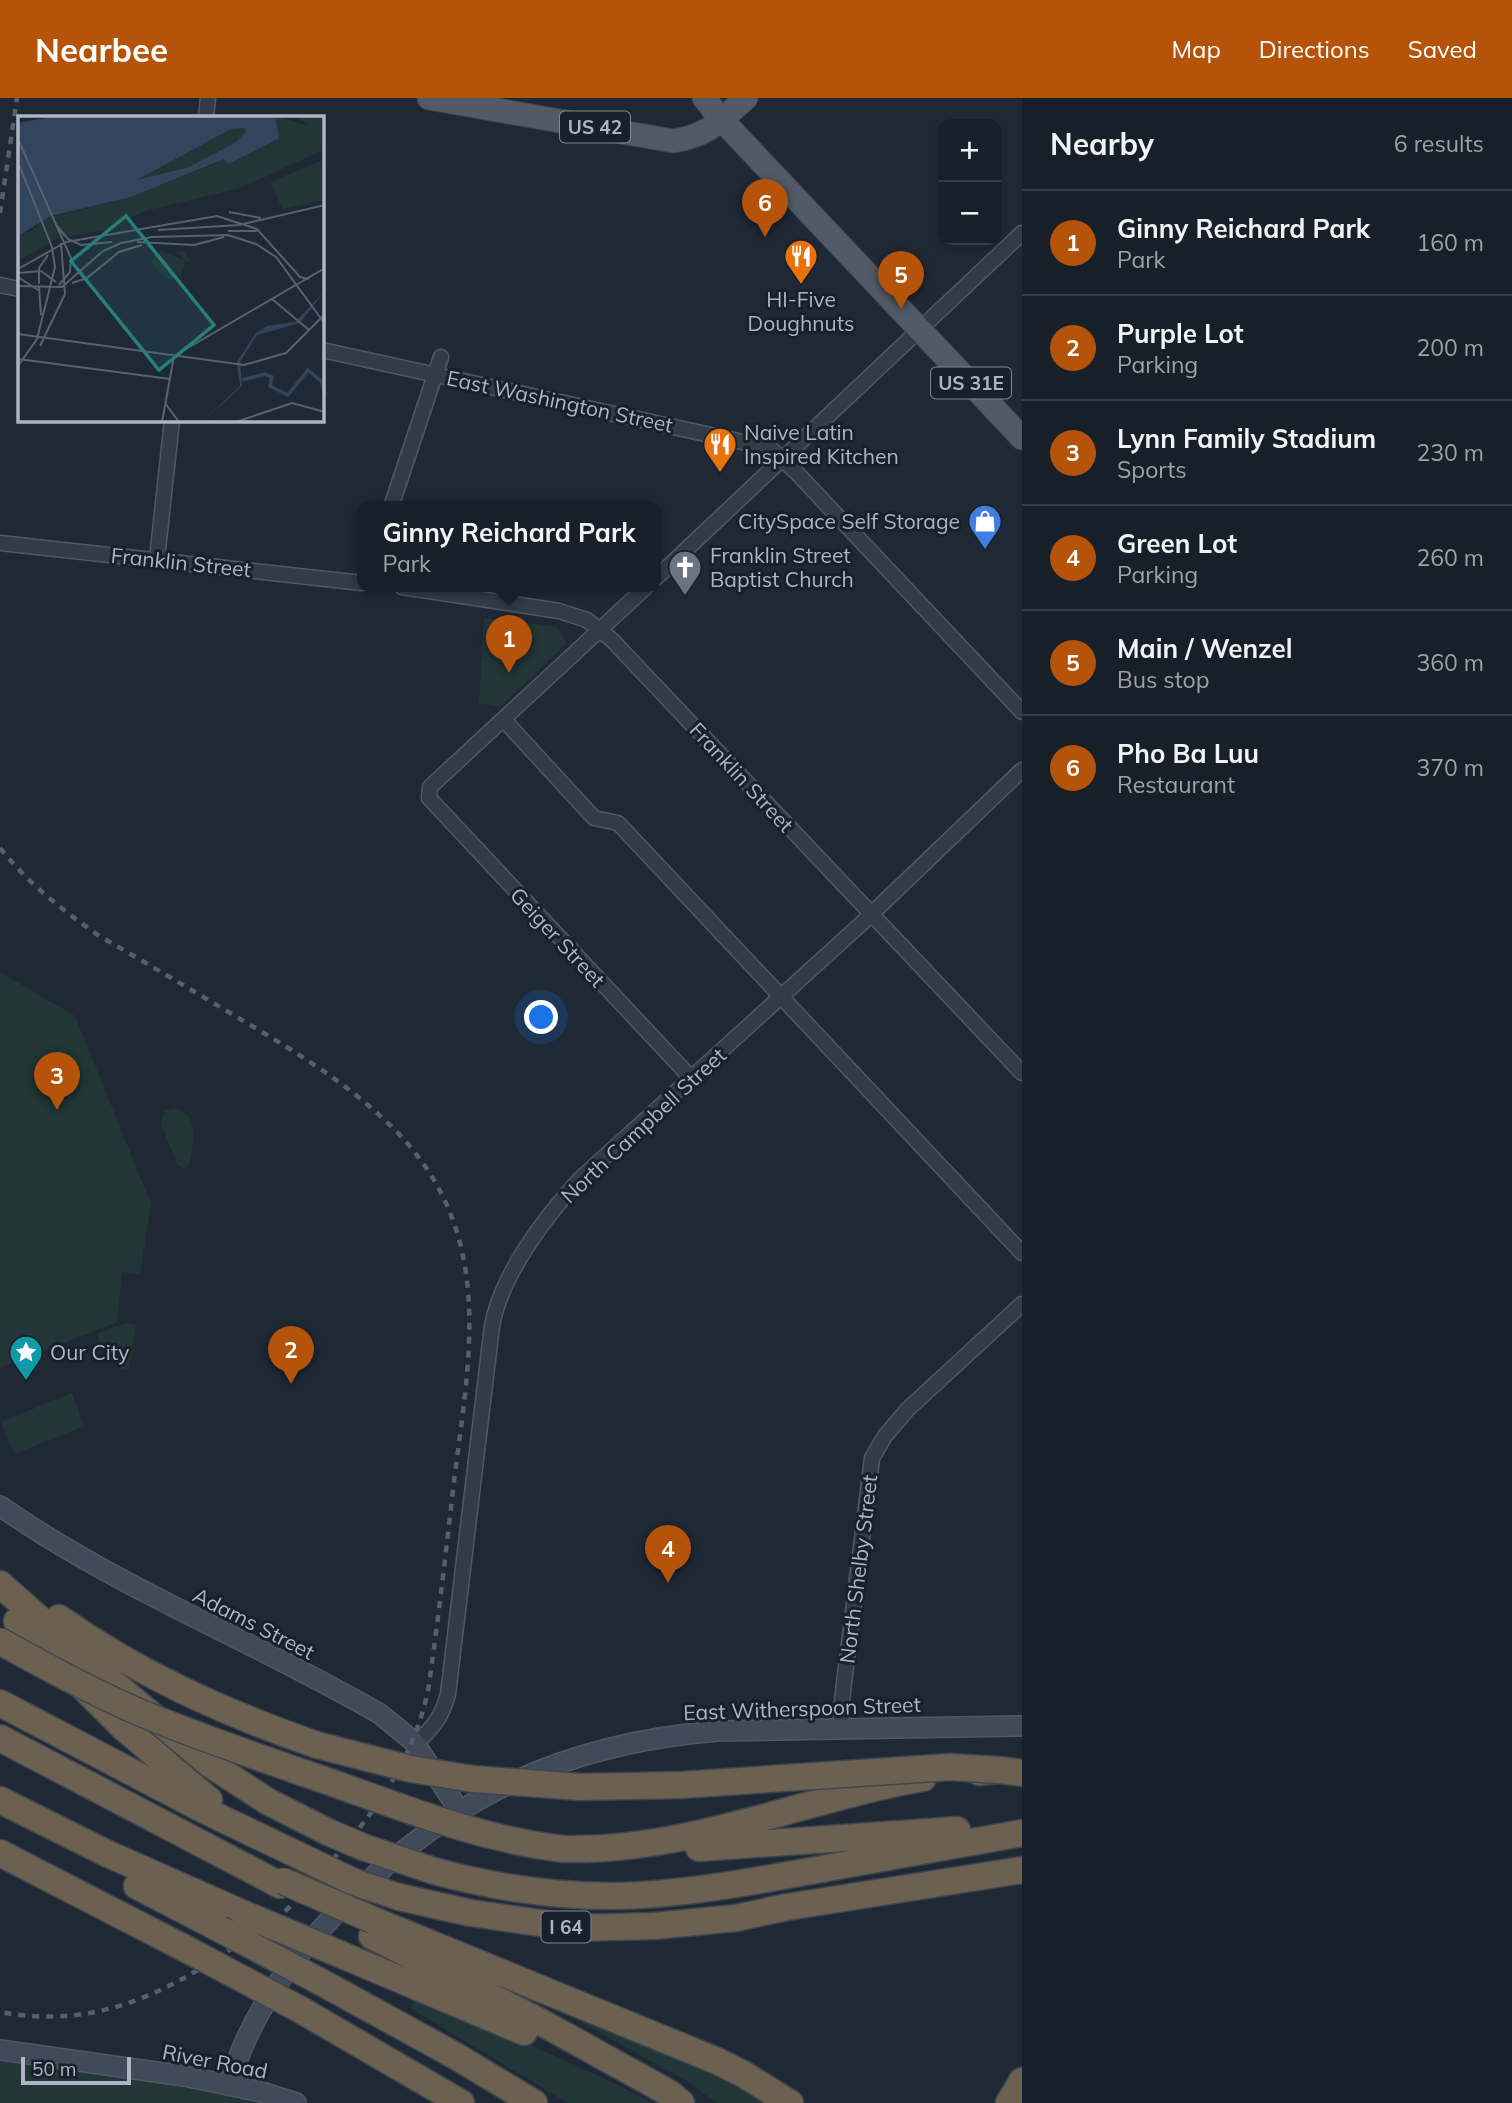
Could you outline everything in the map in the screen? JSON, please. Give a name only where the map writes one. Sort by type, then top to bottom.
[{"type":"highway","points":[[0,1574],[78,1631],[149,1674],[230,1713],[317,1745],[411,1769],[527,1785],[581,1787],[681,1785],[950,1767],[1010,1772]]},
{"type":"highway","points":[[0,1584],[153,1717],[237,1783],[287,1812],[363,1847],[462,1879],[533,1891],[641,1895],[740,1884],[1022,1833]]},
{"type":"highway","points":[[0,1605],[123,1727],[236,1825]]},
{"type":"highway","points":[[0,1641],[91,1690],[214,1742],[466,1830],[519,1843],[570,1849],[639,1852],[1022,1825]]},
{"type":"highway","name":"I 64","points":[[0,1703],[236,1825],[354,1882],[399,1897],[471,1913],[575,1928],[654,1926],[736,1918],[787,1907],[1022,1870]]},
{"type":"highway","points":[[0,1738],[255,1870],[368,1925],[669,2093],[681,2103]]},
{"type":"highway","points":[[570,1849],[676,1839],[723,1829],[891,1783],[932,1776],[1010,1772]]},
{"type":"highway","points":[[0,1800],[119,1860],[503,2022],[588,2062],[663,2103]]},
{"type":"highway","points":[[0,1813],[321,1982],[454,2055],[534,2103]]},
{"type":"highway","points":[[0,1853],[301,2010],[461,2103]]},
{"type":"highway","points":[[368,1925],[717,2061],[790,2103]]},
{"type":"highway","points":[[1009,2103],[1022,2081]]},
{"type":"main road","name":"US 42","points":[[429,98],[466,101],[665,140],[694,138],[721,119]]},
{"type":"main road","points":[[704,98],[721,119],[746,98]]},
{"type":"main road","name":"US 31E","points":[[721,119],[1022,438]]},
{"type":"street","points":[[206,116],[208,98]]},
{"type":"street","points":[[661,573],[1022,233]]},
{"type":"street","points":[[0,285],[18,289]]},
{"type":"street","name":"East Washington Street","points":[[324,350],[770,448],[1022,712]]},
{"type":"street","points":[[393,501],[441,357]]},
{"type":"street","points":[[157,559],[173,422]]},
{"type":"street","name":"Franklin Street","points":[[0,543],[357,582]]},
{"type":"street","name":"Franklin Street","points":[[435,592],[559,611],[587,620],[600,630],[1022,1073]]},
{"type":"street","points":[[641,592],[504,720],[594,818],[618,822],[1022,1253]]},
{"type":"street","name":"Geiger Street","points":[[504,720],[430,787],[429,798],[692,1079]]},
{"type":"street","name":"North Campbell Street","points":[[415,1744],[440,1718],[448,1694],[492,1326],[503,1288],[548,1216],[593,1167],[871,914],[1022,770]]},
{"type":"street","name":"North Shelby Street","points":[[842,1729],[845,1671],[872,1458],[885,1436],[907,1410],[1022,1304]]},
{"type":"street","name":"Adams Street","points":[[0,1506],[47,1539],[106,1572],[394,1724],[415,1744],[459,1810]]},
{"type":"street","name":"East Witherspoon Street","points":[[230,2085],[237,2058],[270,1996],[306,1946],[352,1895],[395,1856],[459,1810],[497,1789],[588,1752],[671,1735],[718,1731],[1022,1726]]},
{"type":"street","name":"River Road","points":[[0,2050],[230,2085],[296,2103]]},
{"type":"green space","points":[[484,618],[557,627],[567,643],[500,707],[479,703]]},
{"type":"green space","points":[[0,972],[75,1016],[151,1204],[140,1274],[122,1272],[117,1322],[0,1368]]},
{"type":"green space","points":[[174,1108],[189,1118],[194,1132],[189,1166],[184,1169],[177,1164],[161,1123],[165,1111]]},
{"type":"green space","points":[[126,1323],[136,1324],[129,1370],[121,1369],[98,1345],[99,1333]]},
{"type":"green space","points":[[72,1393],[84,1426],[14,1454],[1,1422]]},
{"type":"green space","points":[[414,2001],[481,2024],[653,2103],[568,2103],[410,2008]]},
{"type":"green space","points":[[564,2013],[724,2078],[768,2103],[717,2103],[685,2080]]},
{"type":"green space","points":[[0,2050],[282,2103],[0,2103]]},
{"type":"railway","points":[[0,213],[17,98]]},
{"type":"railway","points":[[0,848],[35,885],[87,927],[303,1057],[361,1099],[396,1131],[428,1170],[449,1211],[463,1254],[469,1342],[466,1387],[428,1691],[412,1741],[377,1805],[329,1864],[282,1914],[179,1981],[123,2005],[95,2012],[65,2016],[0,2012]]},
{"type":"place","name":"Pho Ba Luu","points":[[765,237]]},
{"type":"place","name":"HI-Five Doughnuts","points":[[801,286]]},
{"type":"place","name":"Main / Wenzel","points":[[901,309]]},
{"type":"place","name":"Naive Latin Inspired Kitchen","points":[[720,474]]},
{"type":"place","name":"CitySpace Self Storage","points":[[985,551]]},
{"type":"place","name":"Franklin Street Baptist Church","points":[[685,597]]},
{"type":"place","name":"Ginny Reichard Park","points":[[509,673]]},
{"type":"place","name":"Lynn Family Stadium","points":[[57,1110]]},
{"type":"place","name":"Our City","points":[[26,1382]]},
{"type":"place","name":"Purple Lot","points":[[291,1384]]},
{"type":"place","name":"Green Lot","points":[[668,1583]]}]
